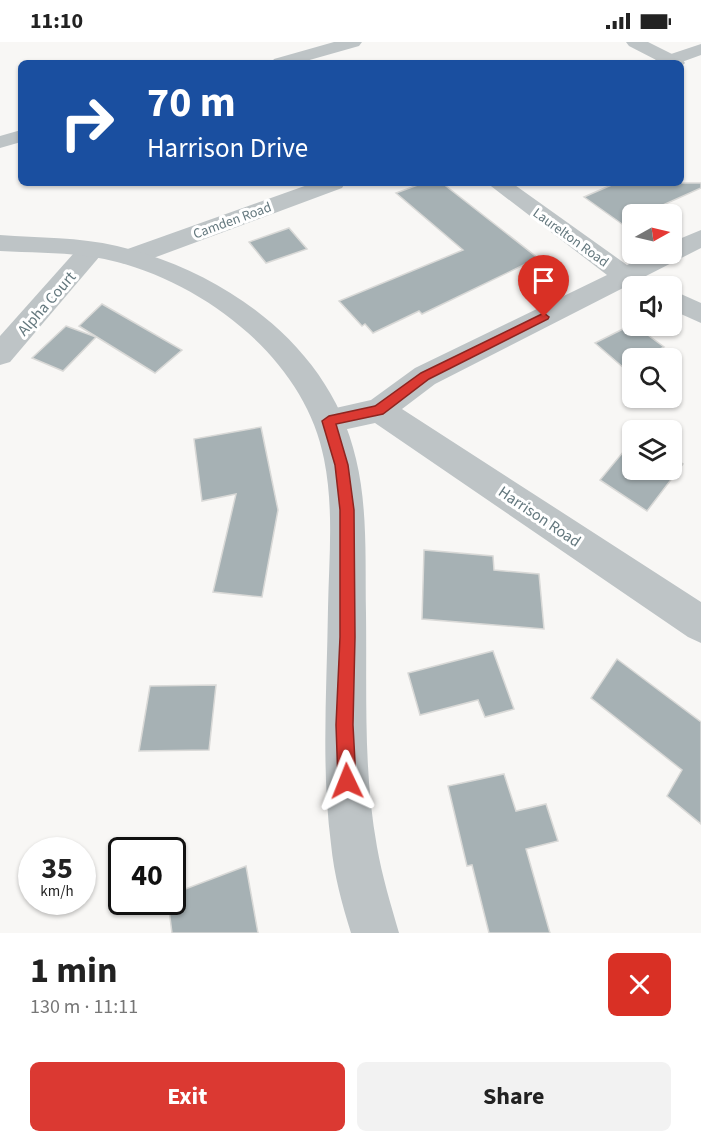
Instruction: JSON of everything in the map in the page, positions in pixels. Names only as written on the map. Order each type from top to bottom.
[{"type":"street","points":[[290,60],[353,42]]},
{"type":"street","points":[[635,42],[667,60]]},
{"type":"street","points":[[683,60],[701,48]]},
{"type":"street","points":[[317,52],[328,60]]},
{"type":"street","points":[[0,142],[18,137]]},
{"type":"street","name":"Camden Road","points":[[131,257],[326,186]]},
{"type":"street","name":"Laurelton Road","points":[[502,186],[628,276]]},
{"type":"street","points":[[682,248],[701,238]]},
{"type":"street","points":[[0,243],[92,250],[131,257],[201,288],[260,327],[293,360],[329,421],[341,465],[347,510],[348,637],[344,725],[348,800],[363,898],[375,933]]},
{"type":"street","name":"Alpha Court","points":[[0,356],[92,250]]},
{"type":"street","points":[[641,276],[657,264]]},
{"type":"street","points":[[329,421],[379,410],[425,376],[622,287]]},
{"type":"street","points":[[682,304],[701,314]]},
{"type":"street","name":"Harrison Road","points":[[379,410],[701,624]]},
{"type":"building","points":[[684,183],[701,183],[701,188],[665,204],[622,204],[622,224],[584,197],[609,186],[684,186]]},
{"type":"building","points":[[415,186],[446,186],[538,258],[422,314],[419,311],[373,333],[365,324],[362,326],[339,301],[463,250],[396,193]]},
{"type":"building","points":[[289,228],[307,249],[266,263],[249,242]]},
{"type":"building","points":[[102,304],[182,350],[155,373],[79,326]]},
{"type":"building","points":[[66,326],[96,337],[63,371],[32,358]]},
{"type":"building","points":[[622,330],[622,336],[649,336],[664,347],[622,348],[622,366],[595,343]]},
{"type":"building","points":[[261,427],[278,510],[262,597],[213,592],[236,494],[202,501],[194,439]]},
{"type":"building","points":[[622,453],[622,480],[671,480],[647,511],[600,480]]},
{"type":"building","points":[[424,550],[493,556],[494,570],[539,574],[544,629],[422,619]]},
{"type":"building","points":[[493,651],[514,709],[485,717],[478,700],[420,715],[408,673]]},
{"type":"building","points":[[617,659],[701,722],[701,824],[667,796],[682,770],[591,698]]},
{"type":"building","points":[[216,685],[209,750],[139,751],[150,686]]},
{"type":"building","points":[[504,774],[516,811],[546,804],[558,841],[526,849],[550,933],[489,933],[472,865],[467,866],[448,786]]},
{"type":"building","points":[[246,866],[258,933],[172,933],[170,915],[186,915],[186,889]]},
{"type":"route","points":[[347,781],[344,725],[348,637],[347,510],[341,465],[329,421],[379,410],[425,376],[544,317]]}]
